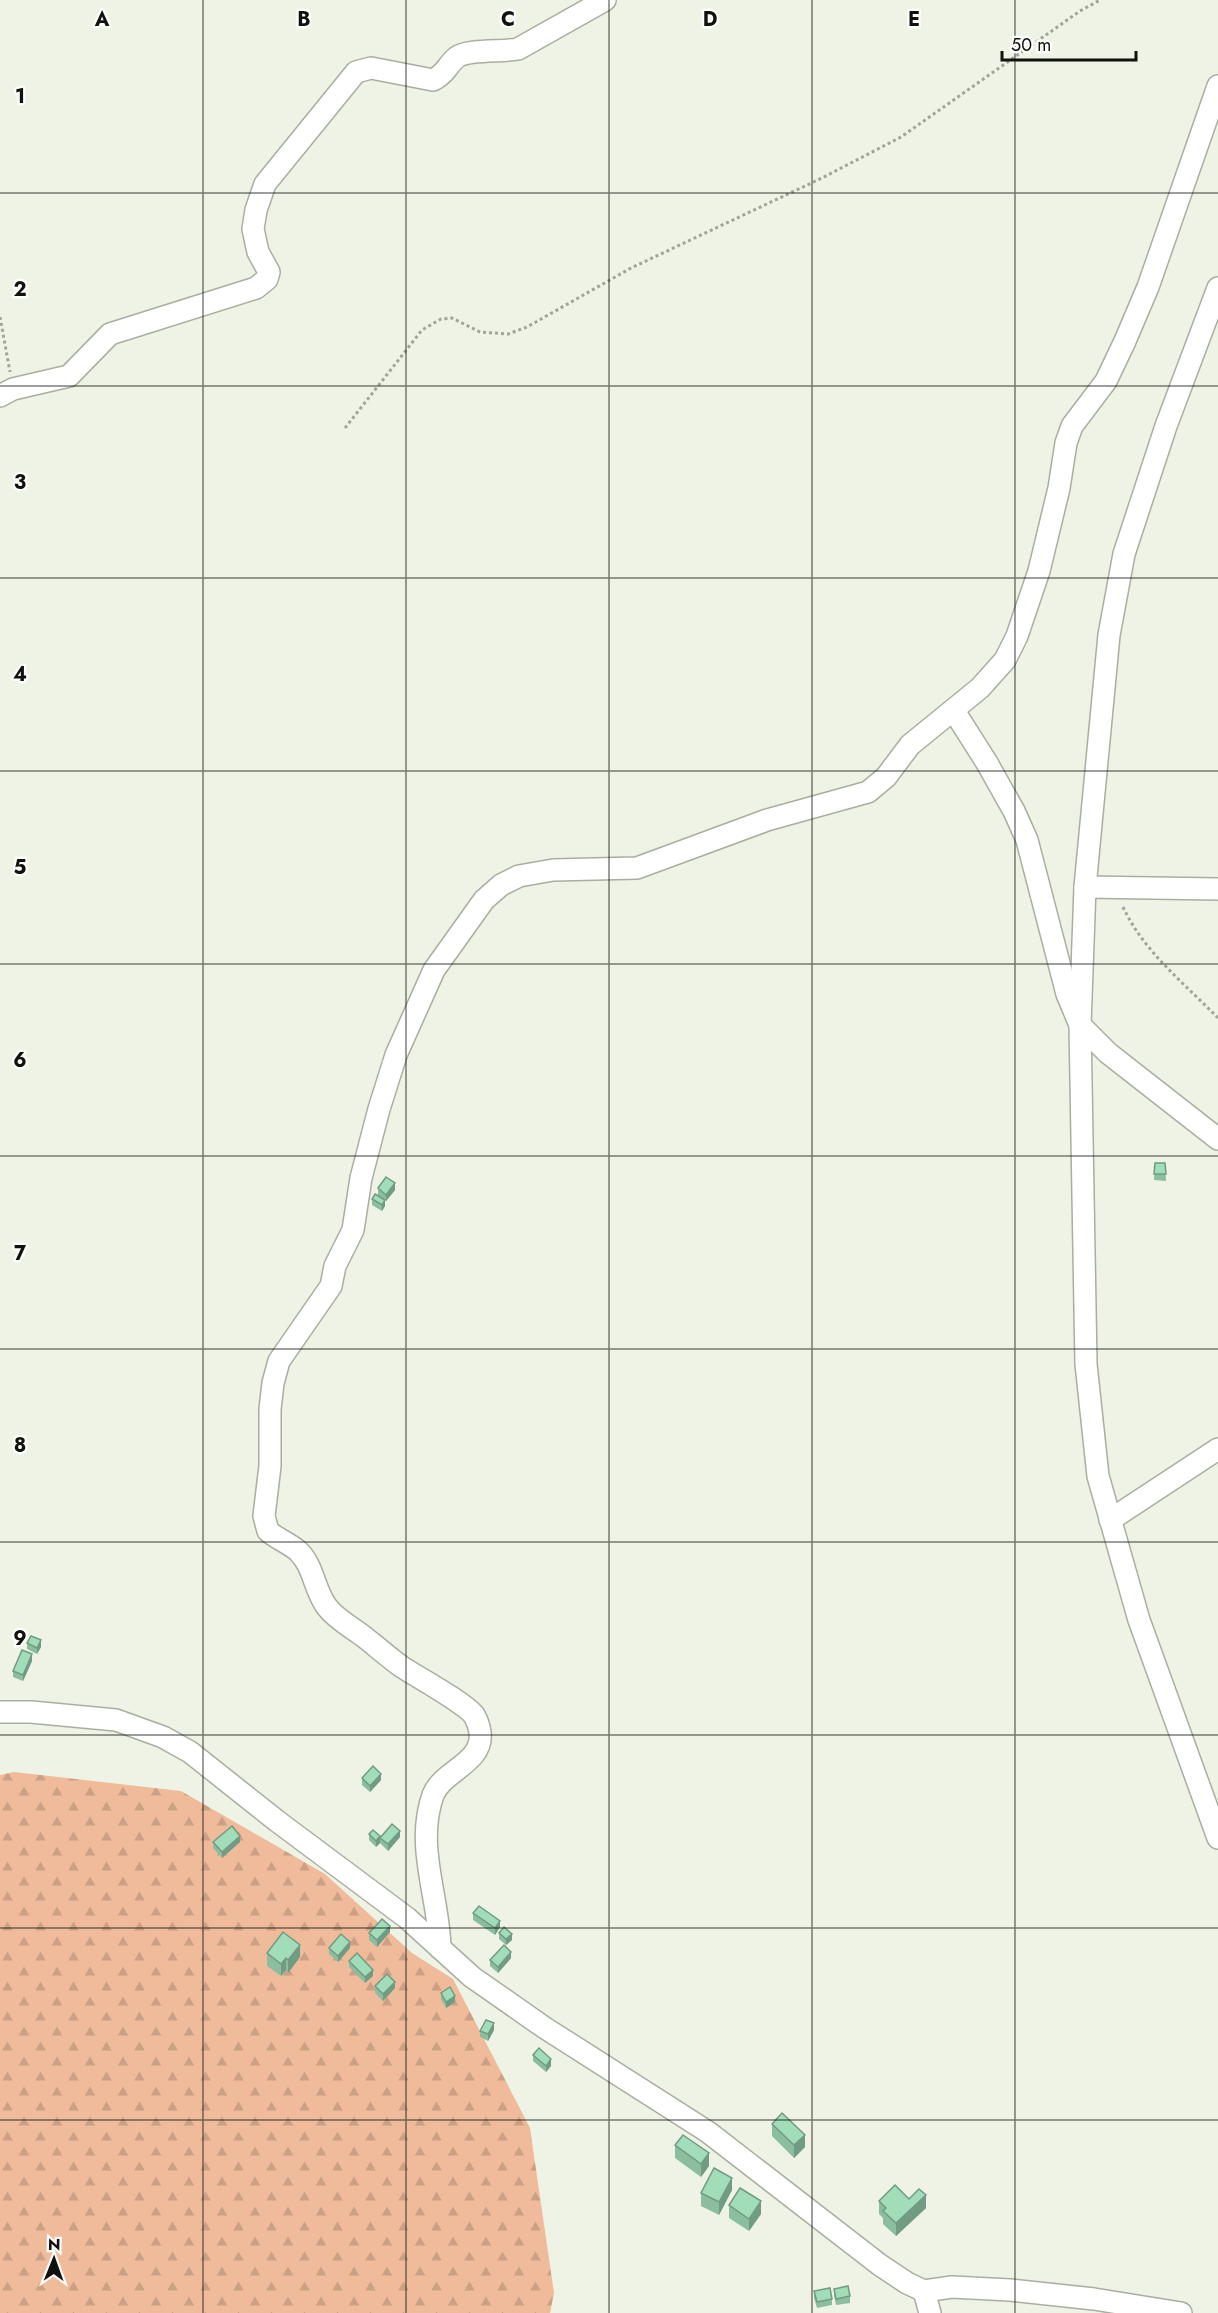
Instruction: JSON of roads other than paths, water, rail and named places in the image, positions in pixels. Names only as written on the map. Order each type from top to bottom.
[{"type":"street","points":[[6,392],[69,376],[110,334],[256,288],[267,279],[269,272],[254,241],[253,229],[256,210],[266,184],[356,72],[372,68],[433,80],[442,76],[457,57],[476,51],[502,52],[518,49],[605,0]]},
{"type":"street","points":[[440,1948],[438,1912],[427,1859],[427,1816],[434,1792],[476,1752],[480,1742],[480,1733],[476,1718],[465,1708],[399,1665],[336,1616],[326,1606],[303,1556],[268,1531],[264,1516],[270,1466],[270,1409],[273,1383],[279,1361],[331,1286],[335,1266],[353,1230],[361,1178],[396,1055],[434,970],[484,900],[501,885],[519,876],[553,870],[637,868],[767,820],[868,792],[886,777],[910,745],[980,688],[1005,660],[1017,636],[1039,571],[1072,426],[1106,381],[1125,341],[1152,276],[1218,86]]},
{"type":"street","points":[[1218,288],[1166,426],[1124,554],[1109,635],[1085,887],[1080,1025],[1086,1364],[1098,1476],[1139,1620],[1218,1838]]},
{"type":"street","points":[[954,711],[987,763],[1014,811],[1027,840],[1067,994],[1080,1025],[1108,1053],[1218,1138]]},
{"type":"street","points":[[1085,887],[1218,890]]},
{"type":"street","points":[[1110,1520],[1218,1449]]},
{"type":"street","points":[[0,1712],[31,1712],[116,1720],[163,1737],[190,1752],[277,1821],[384,1900],[472,1977],[708,2132],[880,2265],[907,2283],[924,2290],[951,2287],[1010,2290],[1094,2299],[1181,2313]]},
{"type":"street","points":[[924,2290],[930,2313]]}]
